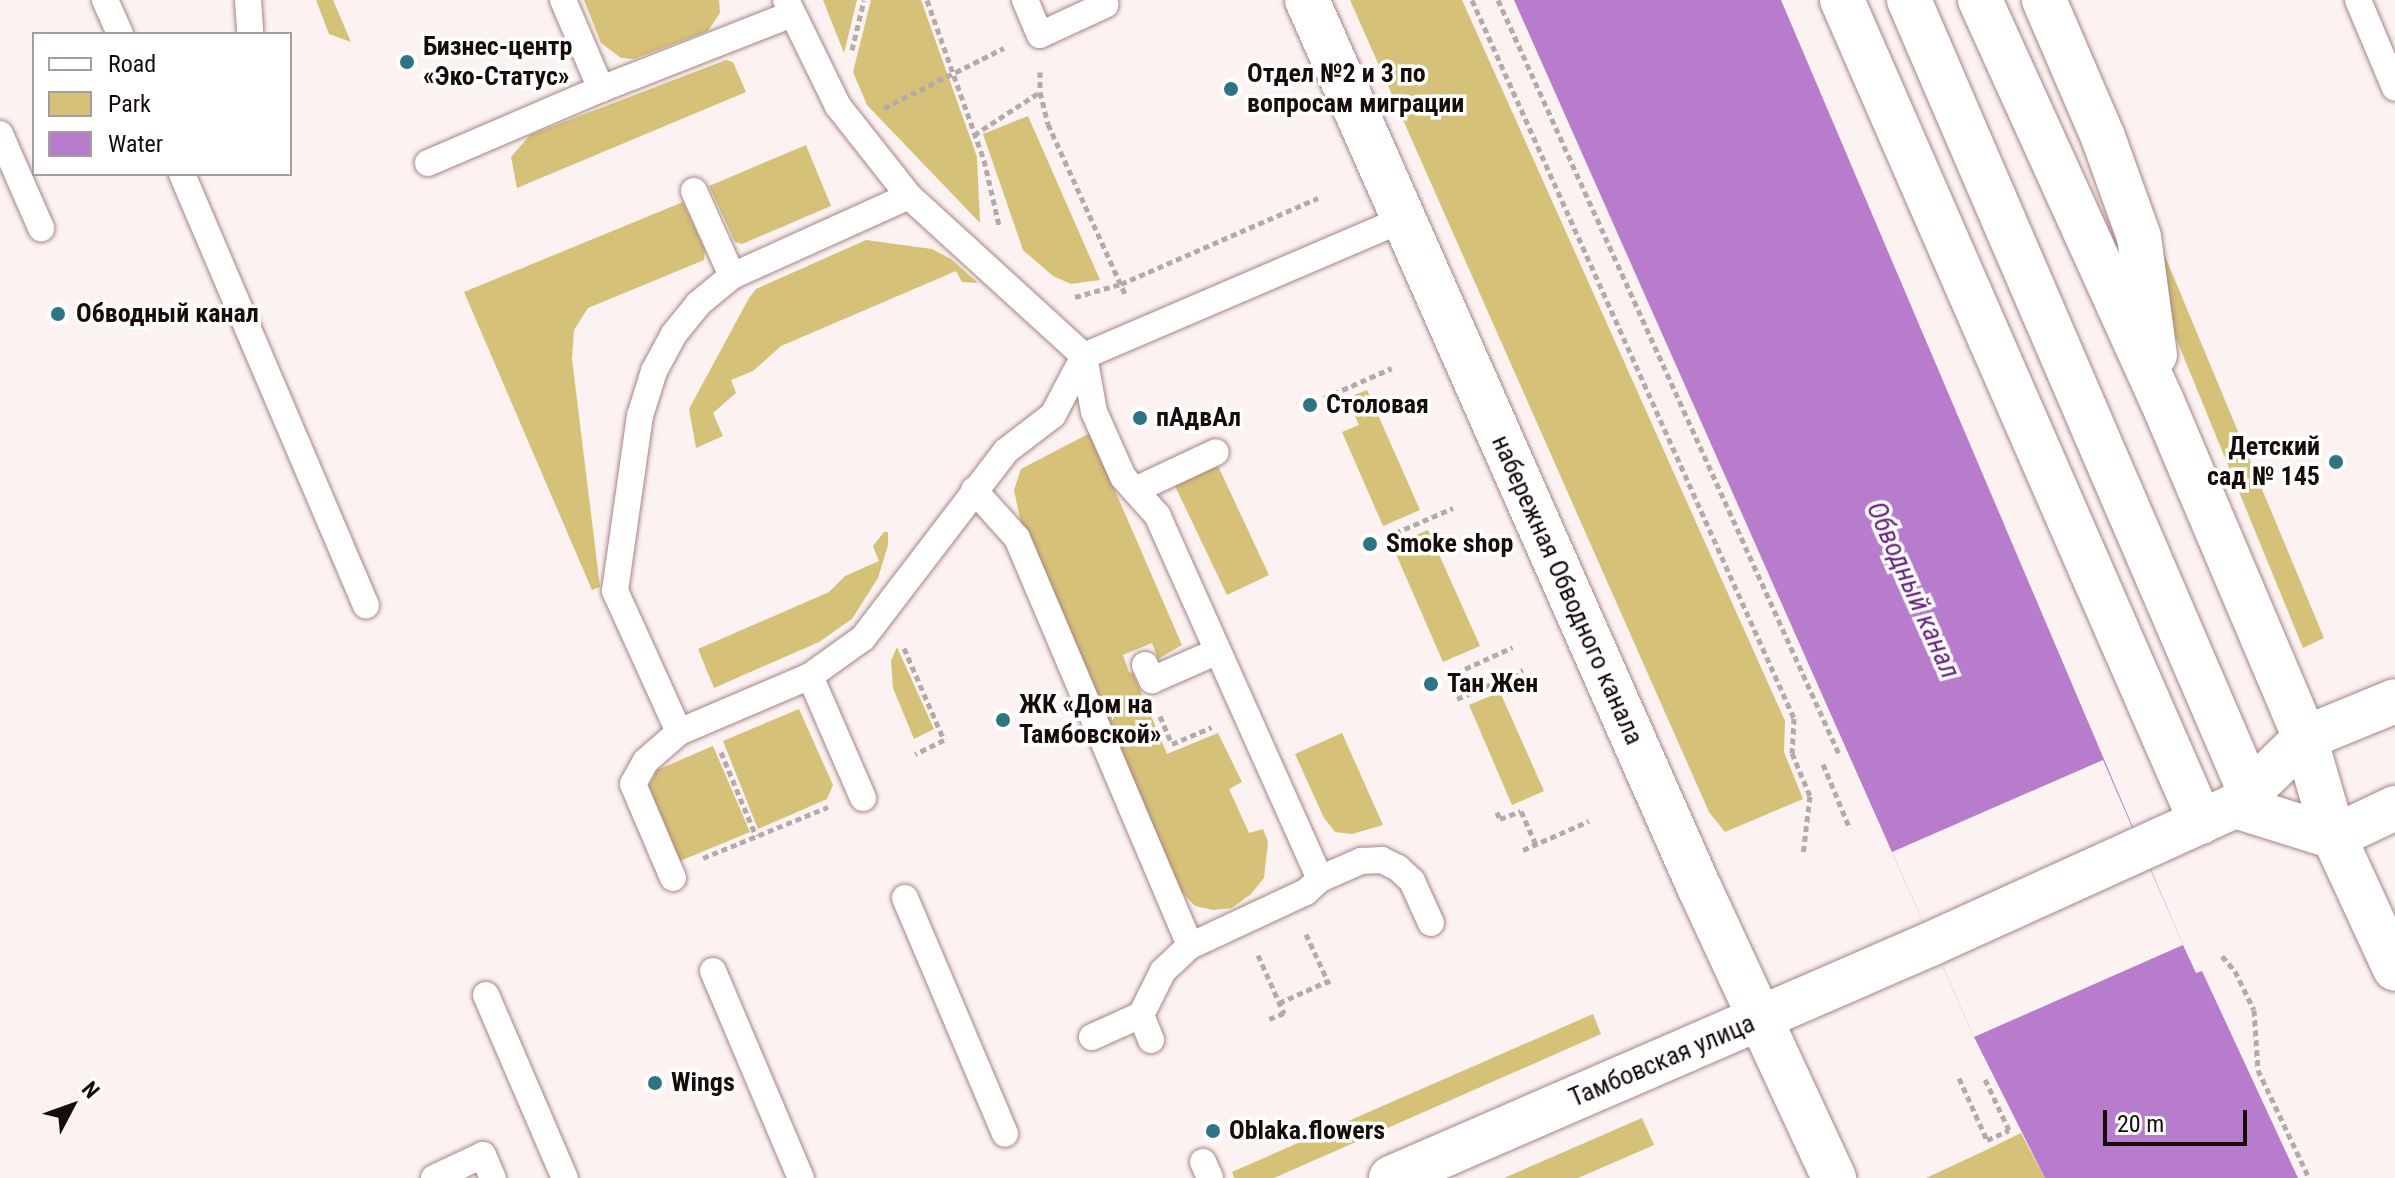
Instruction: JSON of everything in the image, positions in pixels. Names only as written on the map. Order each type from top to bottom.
[{"type":"main road","name":"набережная Обводного канала","points":[[1307,0],[1759,1020],[1834,1178]]},
{"type":"main road","points":[[1842,0],[2229,807],[2334,837],[2395,808]]},
{"type":"main road","points":[[1909,0],[2229,807]]},
{"type":"main road","points":[[1980,0],[2162,401],[2305,738],[2334,837],[2395,969]]},
{"type":"main road","points":[[2044,0],[2103,137],[2139,237],[2162,401]]},
{"type":"main road","points":[[2229,807],[2305,738],[2395,701]]},
{"type":"main road","name":"Тамбовская улица","points":[[1415,1173],[1933,943],[2229,807]]},
{"type":"lane","points":[[105,0],[119,32]]},
{"type":"lane","points":[[248,0],[250,31]]},
{"type":"lane","points":[[563,0],[601,89]]},
{"type":"lane","points":[[1025,0],[1040,35],[1105,5]]},
{"type":"lane","points":[[2358,0],[2395,88]]},
{"type":"lane","points":[[428,163],[789,7],[815,64],[851,124],[909,196],[1084,356],[1094,412],[1123,477],[1158,516],[1320,879]]},
{"type":"lane","points":[[0,134],[41,228]]},
{"type":"lane","points":[[183,176],[366,605]]},
{"type":"lane","points":[[694,191],[732,276]]},
{"type":"lane","points":[[679,732],[615,591],[640,416],[654,371],[698,304],[732,276],[909,196]]},
{"type":"lane","points":[[672,875],[633,784],[646,761],[679,732],[810,676],[863,638],[1006,451],[1053,415],[1084,356],[1404,219]]},
{"type":"lane","points":[[1135,490],[1216,452]]},
{"type":"lane","points":[[974,490],[1017,538],[1141,852],[1190,946]]},
{"type":"lane","points":[[1148,673],[1218,651]]},
{"type":"lane","points":[[810,676],[863,798]]},
{"type":"lane","points":[[1092,1037],[1141,1015],[1163,971],[1190,946],[1291,899],[1320,879],[1361,861],[1382,860],[1412,881],[1431,923]]},
{"type":"lane","points":[[905,898],[1005,1134]]},
{"type":"lane","points":[[713,971],[801,1178]]},
{"type":"lane","points":[[486,995],[565,1178]]},
{"type":"lane","points":[[1141,1015],[1151,1040]]},
{"type":"lane","points":[[434,1178],[483,1155],[493,1178]]},
{"type":"path","points":[[927,0],[974,135],[1002,238],[981,262]]},
{"type":"path","points":[[1472,0],[1794,718],[1792,753],[1810,796],[1803,855]]},
{"type":"path","points":[[1498,0],[1840,756]]},
{"type":"path","points":[[1040,35],[1040,92],[1048,124],[1142,331]]},
{"type":"path","points":[[851,124],[1013,43]]},
{"type":"path","points":[[974,135],[1040,92]]},
{"type":"path","points":[[1068,297],[1084,297],[1121,284],[1318,198]]},
{"type":"path","points":[[1324,398],[1392,368]]},
{"type":"path","points":[[1386,537],[1453,508]]},
{"type":"path","points":[[903,646],[944,740],[915,754]]},
{"type":"path","points":[[1447,677],[1513,647]]},
{"type":"path","points":[[1457,699],[1523,670]]},
{"type":"path","points":[[1148,673],[1153,697],[1172,744],[1245,713]]},
{"type":"path","points":[[708,721],[756,836]]},
{"type":"path","points":[[1823,764],[1850,829]]},
{"type":"path","points":[[672,875],[756,836],[829,807]]},
{"type":"path","points":[[1497,812],[1500,819],[1521,811],[1536,844]]},
{"type":"path","points":[[1523,850],[1589,821]]},
{"type":"path","points":[[1279,1003],[1328,982],[1291,899]]},
{"type":"path","points":[[1243,921],[1284,1013],[1269,1019]]},
{"type":"path","points":[[2222,956],[2235,971],[2254,1010],[2258,1070],[2309,1178]]},
{"type":"path","points":[[1959,1078],[1987,1140],[2009,1130],[1984,1077]]},
{"type":"green space","points":[[316,0],[333,0],[351,42],[329,34]]},
{"type":"green space","points":[[584,0],[719,0],[720,13],[708,31],[634,59],[621,58],[601,43]]},
{"type":"green space","points":[[823,0],[857,0],[844,53]]},
{"type":"green space","points":[[871,0],[921,0],[977,157],[980,223],[867,105],[853,72]]},
{"type":"green space","points":[[1350,0],[1462,0],[1785,721],[1784,752],[1803,799],[1725,832],[1709,812]]},
{"type":"green space","points":[[726,60],[733,62],[746,92],[517,188],[511,157],[530,135]]},
{"type":"green space","points":[[1028,116],[1100,280],[1071,284],[1053,276],[1023,250],[983,134]]},
{"type":"green space","points":[[806,145],[831,206],[742,244],[735,242],[709,186]]},
{"type":"green space","points":[[683,202],[705,250],[704,260],[588,308],[574,330],[572,359],[600,587],[592,590],[464,292]]},
{"type":"green space","points":[[2152,225],[2324,638],[2303,648],[2164,309]]},
{"type":"green space","points":[[866,240],[932,249],[951,259],[978,283],[962,282],[956,271],[781,346],[753,371],[731,380],[736,393],[713,413],[723,436],[696,448],[689,409],[756,289]]},
{"type":"green space","points":[[1367,390],[1420,510],[1383,526],[1342,432],[1359,425],[1347,398]]},
{"type":"green space","points":[[1090,433],[1182,645],[1158,659],[1152,643],[1123,655],[1129,672],[1133,673],[1167,754],[1218,733],[1242,782],[1229,789],[1249,833],[1263,829],[1268,842],[1264,878],[1251,894],[1232,908],[1213,910],[1195,906],[1178,888],[1020,519],[1014,490],[1021,469]]},
{"type":"green space","points":[[1218,466],[1269,575],[1227,595],[1175,486]]},
{"type":"green space","points":[[1428,530],[1480,646],[1443,662],[1392,545]]},
{"type":"green space","points":[[884,532],[888,532],[888,545],[878,578],[852,619],[819,642],[714,688],[698,649],[829,592],[845,576],[879,561],[873,546]]},
{"type":"green space","points":[[897,647],[934,729],[914,739],[893,688],[891,661]]},
{"type":"green space","points":[[1500,692],[1544,791],[1512,805],[1469,705]]},
{"type":"green space","points":[[799,709],[833,785],[827,799],[758,829],[723,741]]},
{"type":"green space","points":[[1342,733],[1383,825],[1352,834],[1335,832],[1324,818],[1295,754]]},
{"type":"green space","points":[[713,746],[750,832],[680,861],[649,786],[657,770]]},
{"type":"green space","points":[[1593,1014],[1601,1034],[1274,1178],[1234,1178],[1232,1172]]},
{"type":"green space","points":[[1642,1118],[1654,1145],[1578,1178],[1504,1178]]},
{"type":"green space","points":[[2021,1133],[2045,1178],[1926,1178],[1982,1152]]},
{"type":"water","name":"Обводный канал","points":[[1514,0],[1781,0],[2183,945],[2196,973],[2202,971],[2298,1178],[2045,1178],[1974,1037]]},
{"type":"pier","points":[[2103,760],[2183,945],[1974,1037],[1892,852]]},
{"type":"place","name":"Бизнес-центр «Эко-Статус»","points":[[407,62]]},
{"type":"place","name":"Отдел №2 и 3 по вопросам миграции","points":[[1231,89]]},
{"type":"place","name":"Обводный канал","points":[[58,314]]},
{"type":"place","name":"Столовая","points":[[1310,405]]},
{"type":"place","name":"пАдвАл","points":[[1140,418]]},
{"type":"place","name":"Детский сад № 145","points":[[2336,462]]},
{"type":"place","name":"Smoke shop","points":[[1370,544]]},
{"type":"place","name":"Тан Жен","points":[[1431,684]]},
{"type":"place","name":"ЖК «Дом на Тамбовской»","points":[[1003,720]]},
{"type":"place","name":"Wings","points":[[655,1083]]},
{"type":"place","name":"Oblaka.flowers","points":[[1213,1131]]}]
